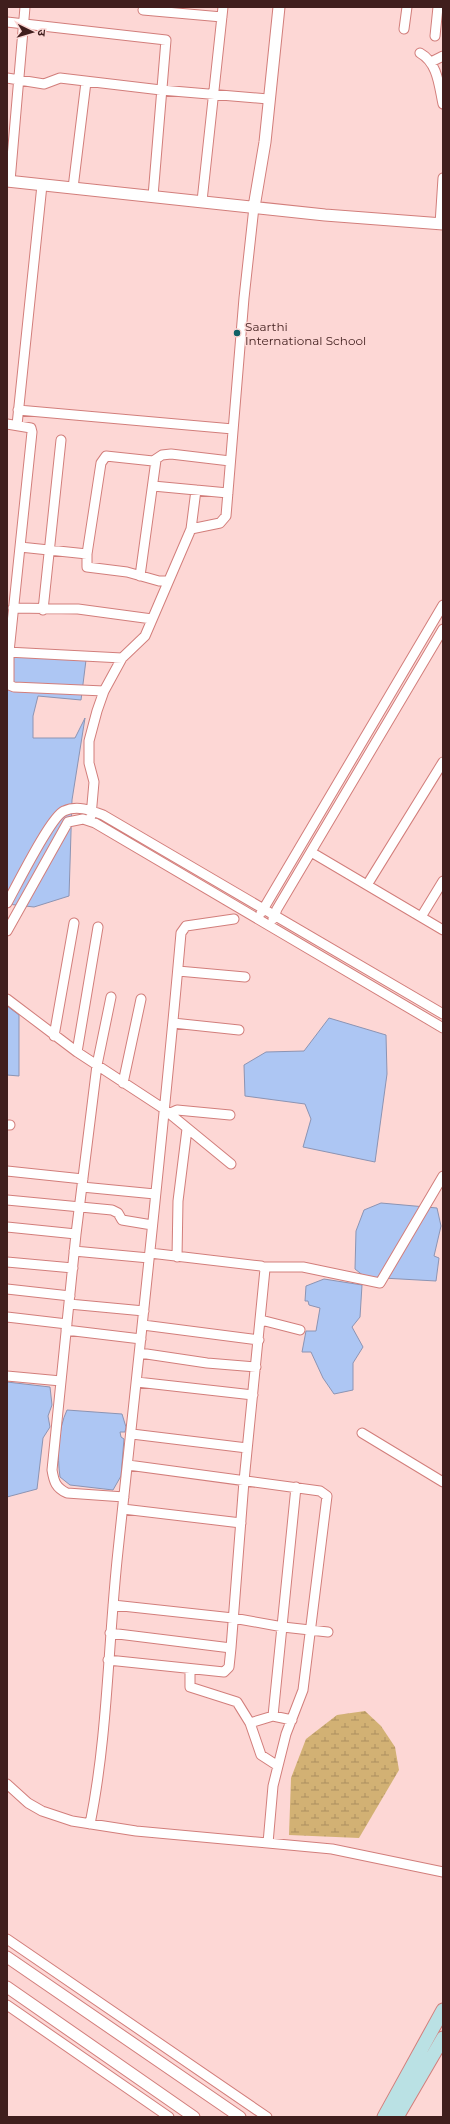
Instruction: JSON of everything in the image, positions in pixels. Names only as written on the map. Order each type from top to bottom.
[{"type":"main road","points":[[384,2117],[443,2010]]},
{"type":"main road","points":[[398,2117],[443,2038]]},
{"type":"street","points":[[25,7],[9,181],[202,201],[325,216],[442,224],[443,178]]},
{"type":"street","points":[[202,201],[223,7]]},
{"type":"street","points":[[191,529],[220,523],[226,516],[254,207],[265,142],[268,99],[279,7]]},
{"type":"street","points":[[404,29],[407,7]]},
{"type":"street","points":[[435,36],[438,7]]},
{"type":"street","points":[[142,10],[222,18]]},
{"type":"street","points":[[7,22],[166,40],[153,196]]},
{"type":"street","points":[[420,53],[431,62],[440,76],[443,104]]},
{"type":"street","points":[[431,62],[443,56]]},
{"type":"street","points":[[7,78],[44,84],[56,78],[161,90],[268,99]]},
{"type":"street","points":[[73,188],[86,82]]},
{"type":"street","points":[[17,425],[42,184]]},
{"type":"street","points":[[18,410],[233,429]]},
{"type":"street","points":[[7,424],[28,427],[31,428],[32,432],[8,652],[9,685],[104,691]]},
{"type":"street","points":[[44,610],[61,440]]},
{"type":"street","points":[[168,581],[159,581],[128,572],[87,567],[87,554],[102,458],[109,456],[156,460],[162,455],[171,454],[230,461]]},
{"type":"street","points":[[140,576],[154,486],[156,460]]},
{"type":"street","points":[[154,486],[228,493]]},
{"type":"street","points":[[90,821],[94,782],[89,763],[89,741],[97,711],[104,691],[122,658],[145,636],[191,529],[196,490]]},
{"type":"street","points":[[20,547],[87,554]]},
{"type":"street","points":[[258,919],[443,605]]},
{"type":"street","points":[[13,608],[44,610],[78,609],[152,619]]},
{"type":"street","points":[[270,926],[311,852],[443,629]]},
{"type":"street","points":[[8,652],[122,658]]},
{"type":"street","points":[[367,885],[443,762]]},
{"type":"street","points":[[7,903],[51,824],[62,812],[78,808],[92,811],[103,815],[443,1014]]},
{"type":"street","points":[[7,930],[68,822],[83,820],[90,821],[443,1028]]},
{"type":"street","points":[[311,852],[443,930]]},
{"type":"street","points":[[421,917],[443,881]]},
{"type":"street","points":[[90,1824],[97,1783],[110,1633],[132,1434],[155,1194],[166,1111],[173,1023],[183,929],[186,926],[234,919]]},
{"type":"street","points":[[54,1036],[74,922]]},
{"type":"street","points":[[77,1052],[98,927]]},
{"type":"street","points":[[178,971],[245,978]]},
{"type":"street","points":[[111,997],[97,1065],[82,1183],[52,1454],[52,1470],[54,1484],[60,1490],[67,1493],[124,1497]]},
{"type":"street","points":[[7,999],[54,1036],[166,1111],[230,1164]]},
{"type":"street","points":[[123,1082],[141,999]]},
{"type":"street","points":[[173,1023],[239,1030]]},
{"type":"street","points":[[166,1111],[177,1110],[230,1115]]},
{"type":"street","points":[[177,1257],[178,1201],[187,1129]]},
{"type":"street","points":[[7,1171],[155,1194]]},
{"type":"street","points":[[74,1251],[177,1257],[264,1267],[303,1267],[380,1283],[443,1176]]},
{"type":"street","points":[[7,1200],[112,1210],[118,1213],[122,1220],[152,1225]]},
{"type":"street","points":[[7,1227],[76,1234]]},
{"type":"street","points":[[7,1262],[73,1268]]},
{"type":"street","points":[[108,1660],[224,1672],[229,1667],[247,1448],[266,1273],[264,1267]]},
{"type":"street","points":[[7,1289],[144,1311]]},
{"type":"street","points":[[7,1317],[141,1339]]},
{"type":"street","points":[[261,1320],[300,1330]]},
{"type":"street","points":[[143,1325],[259,1340]]},
{"type":"street","points":[[140,1352],[207,1363],[256,1367]]},
{"type":"street","points":[[7,1376],[61,1381]]},
{"type":"street","points":[[137,1382],[253,1395]]},
{"type":"street","points":[[362,1433],[443,1482]]},
{"type":"street","points":[[132,1434],[247,1448]]},
{"type":"street","points":[[128,1465],[322,1491],[327,1496],[312,1630],[303,1690],[286,1734],[273,1786],[268,1842]]},
{"type":"street","points":[[273,1716],[296,1487]]},
{"type":"street","points":[[123,1509],[241,1523]]},
{"type":"street","points":[[113,1605],[233,1618],[283,1627],[328,1632]]},
{"type":"street","points":[[110,1633],[231,1648]]},
{"type":"street","points":[[190,1669],[190,1687],[237,1702],[250,1723],[261,1755],[278,1766]]},
{"type":"street","points":[[250,1723],[273,1716],[292,1720]]},
{"type":"street","points":[[7,1784],[28,1803],[42,1811],[90,1824],[353,1852],[443,1872]]},
{"type":"street","points":[[7,1939],[267,2117]]},
{"type":"street","points":[[7,1956],[240,2117]]},
{"type":"street","points":[[7,1987],[194,2117]]},
{"type":"street","points":[[7,2005],[169,2117]]},
{"type":"green space","points":[[365,1711],[381,1726],[395,1747],[399,1770],[359,1838],[289,1835],[291,1778],[306,1739],[337,1715]]},
{"type":"water","points":[[7,655],[86,660],[81,700],[38,696],[33,716],[33,738],[75,738],[85,718],[72,800],[69,896],[34,907],[7,904]]},
{"type":"water","points":[[7,1006],[19,1015],[19,1076],[7,1075]]},
{"type":"water","points":[[329,1018],[386,1035],[387,1074],[375,1162],[303,1147],[311,1119],[305,1104],[245,1096],[244,1065],[266,1052],[304,1051]]},
{"type":"water","points":[[381,1203],[437,1208],[441,1226],[434,1256],[439,1258],[436,1281],[365,1277],[355,1269],[356,1231],[364,1210]]},
{"type":"water","points":[[324,1279],[362,1285],[360,1317],[352,1327],[363,1347],[353,1363],[353,1390],[334,1394],[323,1378],[311,1352],[302,1352],[306,1331],[316,1331],[320,1308],[309,1305],[308,1301],[305,1301],[306,1286]]},
{"type":"water","points":[[7,1382],[50,1387],[52,1405],[48,1416],[50,1427],[43,1438],[37,1489],[7,1497]]},
{"type":"water","points":[[67,1410],[122,1414],[126,1427],[125,1432],[120,1432],[121,1437],[124,1439],[121,1476],[113,1490],[70,1485],[60,1477],[59,1443],[64,1417]]},
{"type":"place","name":"Saarthi International School","points":[[237,333]]}]
